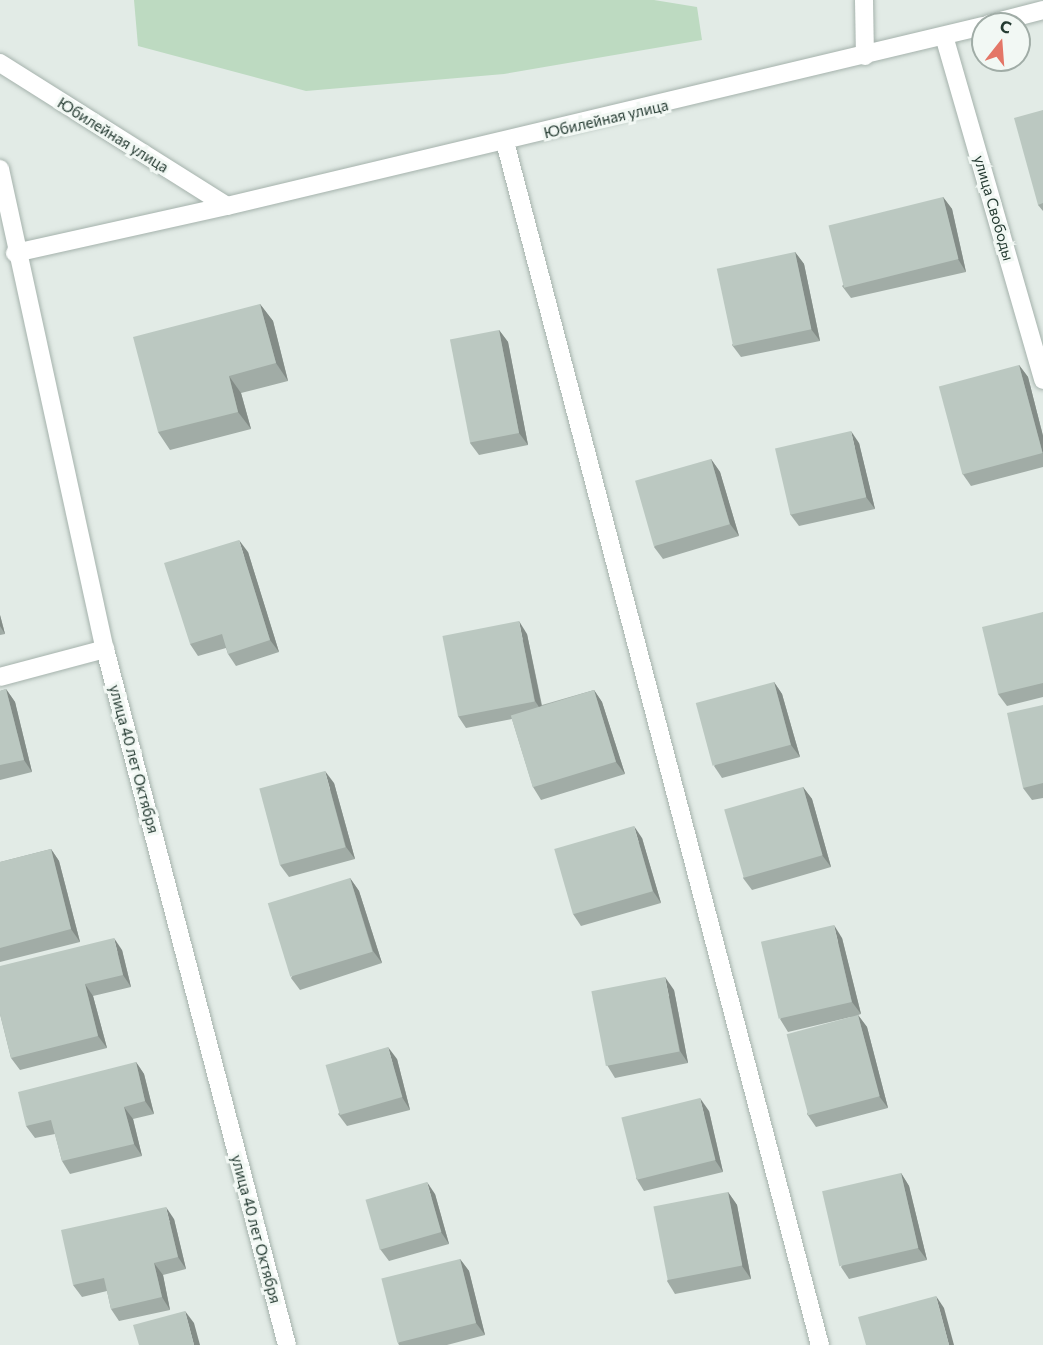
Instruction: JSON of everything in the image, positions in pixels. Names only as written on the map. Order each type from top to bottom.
[{"type":"street","points":[[864,0],[865,56]]},
{"type":"street","name":"Юбилейная улица","points":[[15,254],[505,142],[971,29]]},
{"type":"street","name":"улица Свободы","points":[[944,36],[1043,380]]},
{"type":"street","name":"Юбилейная улица","points":[[0,63],[227,206]]},
{"type":"street","points":[[505,142],[820,1345]]},
{"type":"street","name":"улица 40 лет Октября","points":[[0,169],[15,254],[105,649],[286,1345]]},
{"type":"street","points":[[0,677],[105,649]]},
{"type":"green space","points":[[134,0],[654,0],[697,7],[702,40],[504,74],[306,91],[138,46]]},
{"type":"building","points":[[1043,110],[1043,203],[1038,205],[1014,118]]},
{"type":"building","points":[[943,197],[958,259],[844,288],[829,226]]},
{"type":"building","points":[[795,252],[811,329],[733,346],[717,269]]},
{"type":"building","points":[[260,304],[276,363],[229,376],[238,412],[158,432],[133,337]]},
{"type":"building","points":[[499,330],[519,433],[470,443],[450,340]]},
{"type":"building","points":[[1019,365],[1043,453],[962,474],[939,386]]},
{"type":"building","points":[[851,431],[866,497],[790,515],[775,449]]},
{"type":"building","points":[[711,459],[730,524],[654,546],[635,481]]},
{"type":"building","points":[[239,540],[270,640],[228,654],[222,634],[190,644],[164,563]]},
{"type":"building","points":[[1043,612],[1043,683],[998,694],[982,627]]},
{"type":"building","points":[[519,621],[535,701],[458,716],[442,636]]},
{"type":"building","points":[[774,682],[791,745],[713,766],[696,703]]},
{"type":"building","points":[[6,689],[24,760],[0,765],[0,691]]},
{"type":"building","points":[[594,690],[616,762],[533,787],[511,715]]},
{"type":"building","points":[[1043,705],[1043,783],[1023,788],[1007,713]]},
{"type":"building","points":[[325,771],[345,847],[280,865],[259,789]]},
{"type":"building","points":[[803,787],[823,855],[744,878],[724,810]]},
{"type":"building","points":[[634,826],[653,891],[573,914],[554,849]]},
{"type":"building","points":[[51,849],[71,929],[0,948],[0,862]]},
{"type":"building","points":[[350,878],[373,952],[290,977],[268,903]]},
{"type":"building","points":[[834,925],[852,1002],[779,1019],[761,942]]},
{"type":"building","points":[[114,938],[123,975],[85,984],[98,1036],[11,1058],[0,1014],[0,966]]},
{"type":"building","points":[[665,977],[680,1052],[606,1066],[591,991]]},
{"type":"building","points":[[858,1015],[880,1096],[808,1115],[787,1034]]},
{"type":"building","points":[[388,1047],[402,1097],[340,1115],[326,1065]]},
{"type":"building","points":[[136,1062],[145,1101],[124,1107],[134,1144],[62,1161],[51,1120],[26,1126],[18,1092]]},
{"type":"building","points":[[700,1098],[715,1160],[637,1180],[621,1118]]},
{"type":"building","points":[[901,1173],[918,1248],[839,1266],[822,1191]]},
{"type":"building","points":[[427,1182],[441,1232],[380,1250],[365,1200]]},
{"type":"building","points":[[728,1192],[742,1266],[668,1280],[653,1207]]},
{"type":"building","points":[[166,1207],[178,1257],[154,1263],[162,1297],[111,1309],[104,1278],[73,1285],[61,1230]]},
{"type":"building","points":[[460,1259],[476,1323],[397,1343],[381,1279]]},
{"type":"building","points":[[936,1296],[949,1345],[866,1345],[858,1317]]},
{"type":"building","points":[[185,1311],[194,1345],[139,1345],[133,1325]]}]
